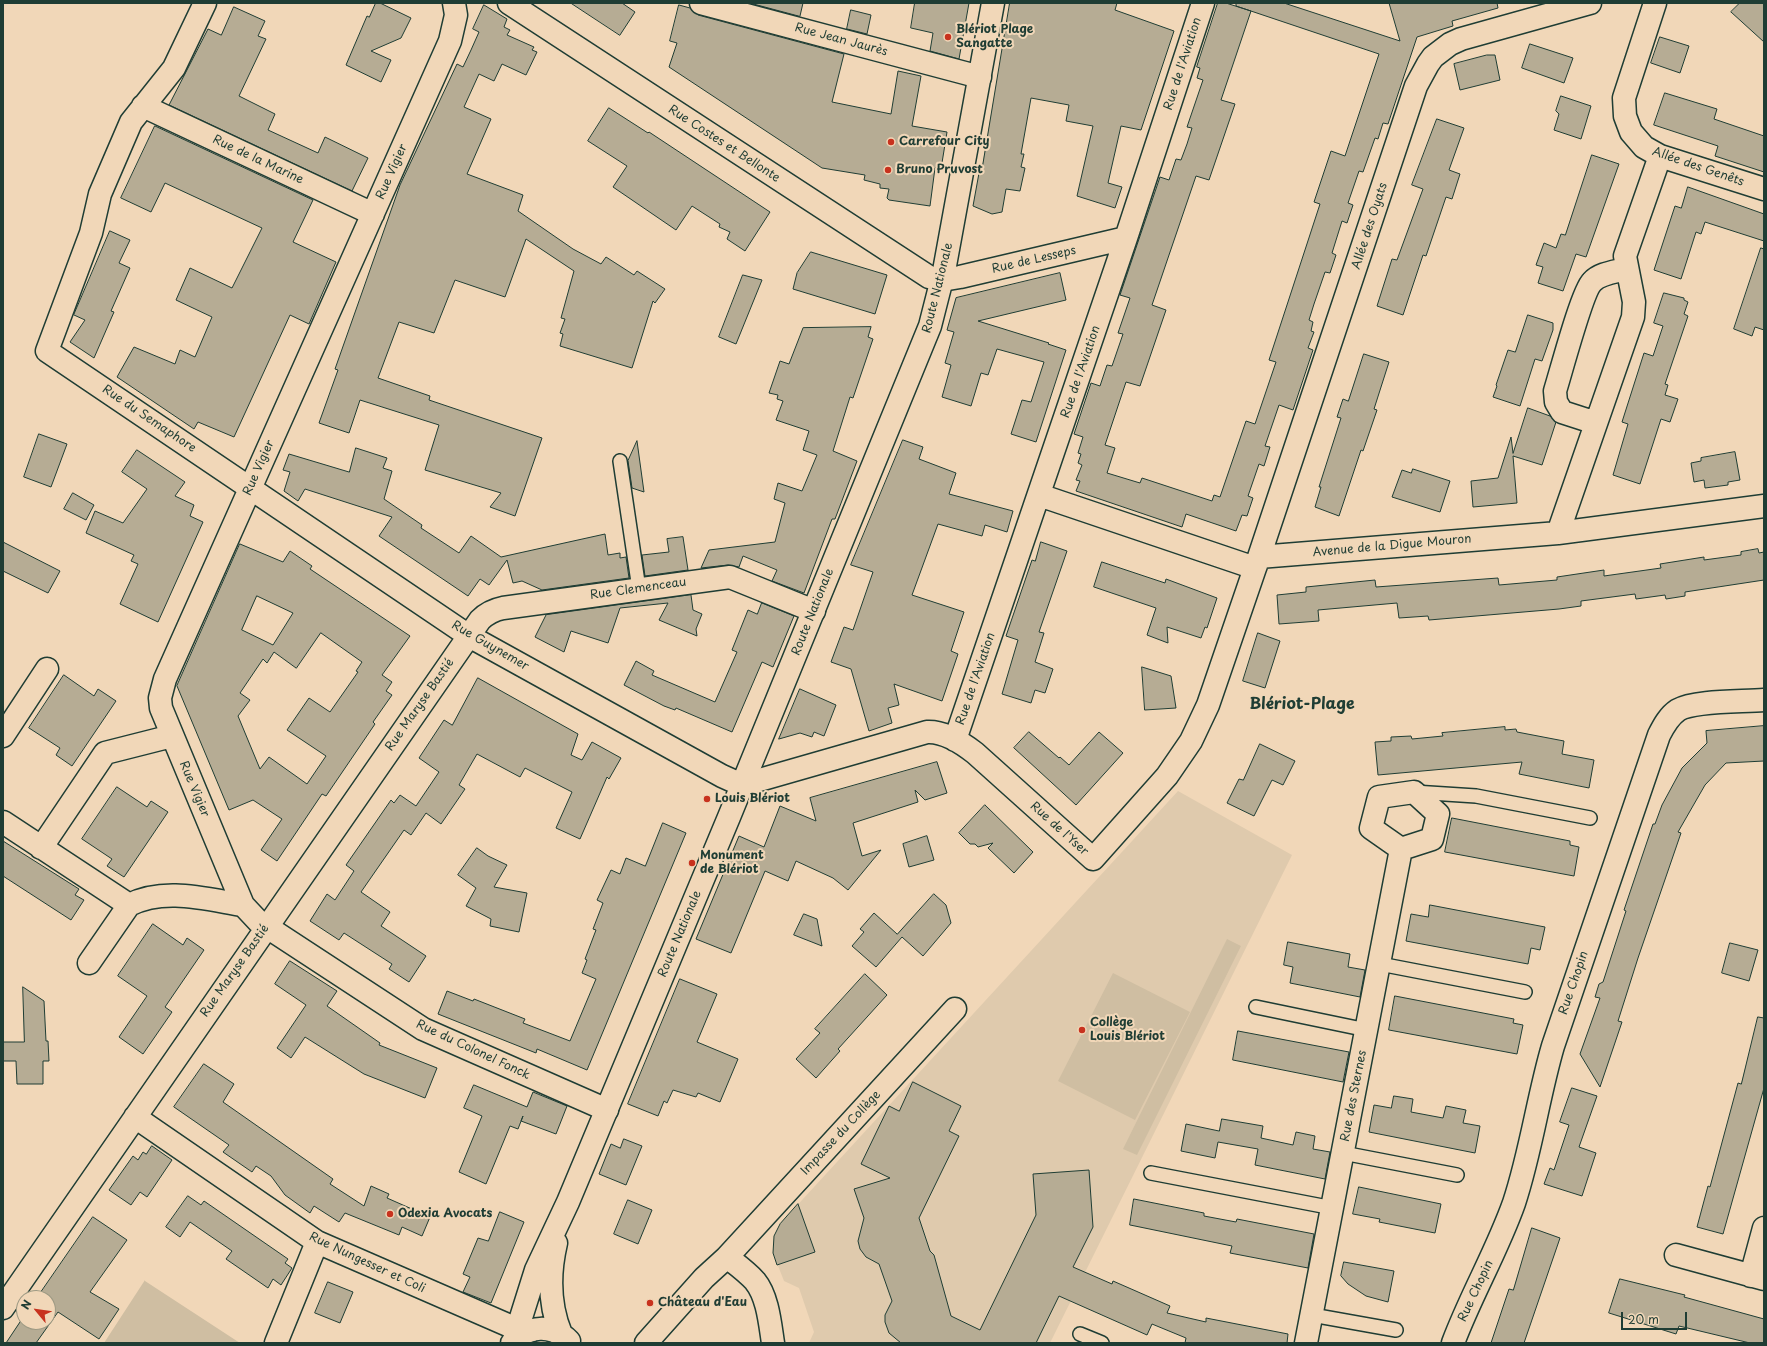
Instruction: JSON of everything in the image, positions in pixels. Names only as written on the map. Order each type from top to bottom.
[{"type":"street","points":[[143,106],[161,87],[174,68],[205,3]]},
{"type":"street","name":"Rue Vigier","points":[[266,927],[248,912],[243,905],[161,708],[162,689],[250,487],[450,41],[456,14],[454,3]]},
{"type":"street","name":"Rue Costes et Bellonte","points":[[509,3],[921,273],[942,280]]},
{"type":"street","name":"Rue Jean Jaurès","points":[[701,3],[980,77]]},
{"type":"street","name":"Route Nationale","points":[[519,1336],[536,1270],[568,1202],[742,786],[924,342],[935,309],[942,280],[993,3]]},
{"type":"street","name":"Rue de l'Aviation","points":[[955,740],[1126,238],[1202,3]]},
{"type":"street","name":"Allée des Oyats","points":[[1257,562],[1422,74],[1434,57],[1450,44],[1461,39],[1590,3]]},
{"type":"street","name":"Allée des Genêts","points":[[1655,3],[1624,98],[1623,107],[1627,124],[1637,141],[1660,156],[1764,189]]},
{"type":"street","name":"Rue de la Marine","points":[[143,106],[373,214]]},
{"type":"street","name":"Rue du Semaphore","points":[[143,106],[131,122],[100,194],[91,233],[47,351],[250,487]]},
{"type":"street","points":[[1558,533],[1634,309],[1625,256],[1660,156]]},
{"type":"street","name":"Rue de Lesseps","points":[[942,280],[1126,238]]},
{"type":"street","points":[[1596,423],[1562,412],[1556,402],[1555,391],[1590,283],[1597,277],[1626,269]]},
{"type":"street","name":"Rue Guynemer","points":[[250,487],[469,636],[742,786]]},
{"type":"street","name":"Avenue de la Digue Mouron","points":[[1039,495],[1257,562],[1558,533],[1764,506]]},
{"type":"street","name":"Rue de l'Yser","points":[[742,786],[926,732],[940,733],[955,740],[974,753],[1093,859],[1167,776],[1191,741],[1208,705],[1257,562]]},
{"type":"street","name":"Rue Clemenceau","points":[[469,636],[480,620],[496,609],[730,577],[814,611]]},
{"type":"street","name":"Rue Maryse Bastié","points":[[3,1308],[469,636]]},
{"type":"street","points":[[3,736],[47,669]]},
{"type":"street","name":"Rue Chopin","points":[[1453,1343],[1472,1295],[1500,1238],[1514,1203],[1553,1046],[1659,734],[1671,716],[1679,710],[1701,704],[1764,700]]},
{"type":"street","points":[[40,848],[105,753],[172,736]]},
{"type":"street","points":[[1414,792],[1438,814],[1432,839],[1402,849],[1371,828],[1379,797],[1414,792]]},
{"type":"street","points":[[3,822],[40,848],[129,905]]},
{"type":"street","name":"Rue des Sternes","points":[[1306,1343],[1402,849]]},
{"type":"street","points":[[89,963],[129,905],[139,900],[162,895],[243,905]]},
{"type":"street","name":"Rue du Colonel Fonck","points":[[266,927],[423,1029],[606,1110]]},
{"type":"street","name":"Impasse du Collège","points":[[646,1343],[704,1278],[727,1257],[955,1009]]},
{"type":"street","name":"Rue Nungesser et Coli","points":[[135,1117],[317,1242],[519,1336],[544,1329],[566,1339]]},
{"type":"street","name":"Route Nationale","points":[[566,1339],[553,1306],[551,1270],[554,1252],[568,1202]]},
{"type":"street","points":[[1676,1255],[1758,1278],[1764,1228]]},
{"type":"street","points":[[276,1343],[317,1242]]},
{"type":"street","points":[[727,1257],[756,1282],[764,1298],[772,1341]]},
{"type":"lane","points":[[620,460],[639,589]]},
{"type":"lane","points":[[1414,792],[1476,796],[1590,818]]},
{"type":"lane","points":[[1380,964],[1525,992]]},
{"type":"lane","points":[[1256,1007],[1367,1030]]},
{"type":"lane","points":[[1343,1153],[1457,1175]]},
{"type":"lane","points":[[1151,1173],[1333,1208]]},
{"type":"lane","points":[[1312,1315],[1396,1330]]},
{"type":"lane","points":[[1080,1334],[1102,1343]]},
{"type":"shaded area","name":"Collège Louis Blériot","points":[[1178,791],[1292,855],[1050,1343],[809,1343],[814,1332],[799,1288],[784,1281],[773,1253],[774,1236],[780,1224]]},
{"type":"shaded area","points":[[1227,939],[1241,946],[1137,1155],[1123,1149]]},
{"type":"shaded area","points":[[1113,973],[1190,1012],[1135,1120],[1058,1081]]},
{"type":"shaded area","points":[[145,1281],[240,1343],[104,1343]]},
{"type":"building","points":[[376,3],[380,3],[411,18],[401,38],[371,51],[391,60],[381,82],[346,65],[367,16],[369,17]]},
{"type":"building","points":[[571,3],[622,3],[635,12],[620,35]]},
{"type":"building","points":[[750,3],[803,3],[800,16]]},
{"type":"building","points":[[915,3],[969,3],[959,59],[930,51],[933,33],[911,28]]},
{"type":"building","points":[[1010,3],[1117,3],[1115,10],[1174,31],[1141,130],[1121,126],[1108,183],[1122,187],[1115,208],[1077,196],[1093,126],[1066,121],[1069,105],[1031,98],[1021,154],[1024,154],[1021,167],[1025,168],[1020,191],[1006,189],[1002,212],[992,214],[973,206],[979,173],[981,173]]},
{"type":"building","points":[[1218,3],[1226,3],[1249,10],[1236,6],[1236,3],[1284,3],[1400,41],[1389,3],[1497,3],[1498,8],[1452,21],[1453,26],[1417,37],[1388,124],[1383,123],[1378,139],[1375,138],[1363,172],[1359,171],[1348,203],[1353,205],[1347,223],[1342,221],[1332,253],[1336,255],[1330,273],[1325,272],[1314,304],[1309,320],[1313,322],[1311,331],[1314,332],[1308,348],[1313,350],[1293,410],[1279,405],[1265,446],[1270,447],[1264,466],[1259,464],[1248,496],[1253,498],[1247,516],[1242,515],[1236,531],[1186,514],[1182,527],[1076,491],[1080,481],[1076,480],[1082,465],[1078,463],[1081,454],[1078,453],[1083,437],[1074,434],[1091,383],[1100,386],[1107,365],[1112,366],[1123,334],[1118,333],[1130,298],[1120,295],[1160,177],[1169,180],[1176,159],[1181,160],[1187,144],[1192,128],[1187,127],[1203,80],[1197,78],[1200,68],[1197,67]],"holes":[[[1251,11],[1379,54],[1345,156],[1331,151],[1314,202],[1320,204],[1269,360],[1276,362],[1255,424],[1246,421],[1220,497],[1214,495],[1212,501],[1142,478],[1140,483],[1107,473],[1115,448],[1105,445],[1126,382],[1140,386],[1166,310],[1152,305],[1196,176],[1209,180],[1235,104],[1221,100]]]},
{"type":"building","points":[[1740,3],[1764,3],[1764,42],[1731,12]]},
{"type":"building","points":[[484,5],[507,19],[504,27],[510,30],[507,35],[534,47],[532,50],[537,52],[526,75],[502,64],[494,81],[479,74],[464,107],[491,119],[467,174],[523,195],[518,211],[573,249],[601,264],[606,257],[634,275],[637,271],[665,289],[655,303],[653,301],[632,368],[560,346],[563,334],[560,333],[565,319],[561,318],[574,271],[526,239],[505,297],[455,280],[434,333],[399,322],[378,378],[430,396],[429,400],[542,438],[515,516],[490,507],[501,493],[425,470],[439,425],[360,400],[349,433],[319,423],[338,370],[335,369],[400,185],[457,64],[463,67],[471,50],[479,32],[473,29]]},
{"type":"building","points":[[679,5],[690,8],[698,15],[844,54],[832,102],[891,114],[898,71],[921,76],[912,126],[947,132],[941,169],[935,168],[930,206],[889,200],[887,198],[889,189],[880,188],[880,184],[864,180],[865,175],[822,168],[669,67],[677,43],[670,41]]},
{"type":"building","points":[[234,7],[265,21],[258,36],[266,39],[239,96],[275,114],[268,130],[318,153],[325,137],[368,158],[352,191],[169,105],[208,29],[221,35]]},
{"type":"building","points":[[851,10],[871,15],[867,34],[847,29]]},
{"type":"building","points":[[1660,37],[1689,46],[1680,73],[1651,63]]},
{"type":"building","points":[[1530,44],[1573,58],[1564,83],[1522,68]]},
{"type":"building","points":[[1487,55],[1495,55],[1500,80],[1460,90],[1454,64]]},
{"type":"building","points":[[1665,93],[1717,109],[1714,119],[1764,136],[1764,172],[1715,156],[1718,146],[1654,125]]},
{"type":"building","points":[[1561,96],[1591,106],[1581,139],[1554,130],[1559,114],[1556,111]]},
{"type":"building","points":[[609,108],[648,133],[649,132],[770,212],[745,251],[727,239],[730,232],[719,227],[720,224],[692,206],[676,230],[613,187],[627,166],[588,141]]},
{"type":"building","points":[[1437,119],[1464,128],[1449,170],[1460,174],[1452,199],[1446,197],[1426,256],[1423,255],[1403,315],[1377,306],[1392,259],[1397,260],[1423,189],[1412,185]]},
{"type":"building","points":[[155,126],[313,200],[293,242],[336,262],[309,324],[290,315],[234,437],[198,422],[194,429],[117,377],[134,347],[175,364],[180,350],[195,357],[212,317],[176,300],[190,268],[232,288],[262,228],[165,183],[151,212],[121,198]]},
{"type":"building","points":[[1592,155],[1619,164],[1586,257],[1576,254],[1563,291],[1538,283],[1543,267],[1536,265],[1544,243],[1556,248],[1561,234],[1565,235]]},
{"type":"building","points":[[1688,187],[1764,214],[1764,241],[1705,222],[1701,234],[1696,232],[1681,279],[1654,270],[1675,206],[1681,208]]},
{"type":"building","points":[[110,231],[130,240],[119,263],[130,268],[111,311],[114,312],[94,358],[70,342],[85,320],[74,315]]},
{"type":"building","points":[[1761,248],[1764,249],[1764,330],[1755,327],[1752,336],[1734,329]]},
{"type":"building","points":[[811,252],[887,275],[875,314],[793,289],[797,273]]},
{"type":"building","points":[[1060,273],[1066,300],[978,321],[1049,343],[1048,344],[1066,350],[1036,442],[1011,434],[1022,400],[1031,402],[1044,362],[997,349],[988,375],[981,373],[971,406],[942,397],[951,365],[945,363],[954,332],[947,330],[956,298]]},
{"type":"building","points":[[743,275],[762,280],[736,344],[719,337]]},
{"type":"building","points":[[1664,293],[1684,298],[1684,300],[1688,302],[1684,314],[1688,316],[1665,384],[1668,385],[1665,395],[1678,399],[1670,422],[1661,419],[1640,484],[1613,475],[1628,424],[1622,422],[1644,353],[1653,356],[1663,326],[1654,323]]},
{"type":"building","points":[[1528,315],[1553,323],[1553,330],[1542,361],[1535,359],[1520,406],[1493,397],[1508,350],[1515,352]]},
{"type":"building","points":[[871,327],[868,337],[873,339],[853,398],[850,397],[833,451],[857,461],[835,519],[832,519],[804,593],[772,581],[777,570],[743,556],[739,567],[728,565],[701,568],[709,550],[775,542],[785,503],[774,499],[778,483],[802,491],[817,455],[803,450],[809,431],[776,420],[783,401],[777,399],[778,395],[769,393],[780,361],[789,364],[803,328]]},
{"type":"building","points":[[1364,354],[1389,362],[1374,409],[1377,410],[1363,451],[1361,450],[1339,516],[1315,507],[1321,487],[1319,487],[1341,418],[1337,417],[1343,399],[1348,401]]},
{"type":"building","points":[[1528,408],[1550,416],[1556,422],[1542,465],[1513,456],[1517,503],[1473,507],[1471,481],[1498,478],[1511,437],[1513,453]]},
{"type":"building","points":[[39,434],[67,444],[51,487],[24,477]]},
{"type":"building","points":[[903,440],[923,447],[919,459],[956,473],[949,494],[1013,511],[1007,532],[985,525],[982,536],[938,524],[912,595],[964,612],[951,651],[958,654],[942,701],[894,684],[899,705],[888,708],[892,723],[869,731],[851,669],[831,662],[844,627],[853,630],[873,572],[851,565]]},
{"type":"building","points":[[637,441],[644,492],[632,488],[628,461]]},
{"type":"building","points":[[356,448],[387,458],[383,468],[392,471],[384,499],[422,525],[421,528],[459,553],[471,536],[501,557],[605,534],[608,555],[620,553],[620,558],[626,557],[629,578],[542,590],[522,581],[513,583],[507,560],[489,585],[480,579],[468,596],[379,536],[392,517],[305,489],[298,501],[284,491],[290,472],[283,470],[289,454],[349,472]]},
{"type":"building","points":[[137,450],[185,482],[175,496],[194,505],[190,516],[203,522],[158,622],[120,604],[138,564],[131,561],[134,555],[86,533],[95,511],[123,523],[147,489],[122,472]]},
{"type":"building","points":[[1735,452],[1740,480],[1728,482],[1728,485],[1705,488],[1704,480],[1694,482],[1691,463],[1701,461],[1701,458]]},
{"type":"building","points":[[1413,469],[1450,481],[1440,512],[1392,497],[1402,470],[1411,473]]},
{"type":"building","points":[[73,493],[94,505],[86,520],[64,509]]},
{"type":"building","points":[[683,537],[688,570],[645,576],[642,555],[669,552],[667,539]]},
{"type":"building","points":[[3,542],[60,571],[48,593],[3,571]]},
{"type":"building","points":[[1041,542],[1067,551],[1039,632],[1044,633],[1035,662],[1053,669],[1045,693],[1035,690],[1031,703],[1002,694],[1018,640],[1006,636],[1032,560],[1035,561]]},
{"type":"building","points":[[240,544],[283,562],[290,551],[312,566],[310,569],[410,636],[382,675],[392,682],[386,691],[392,695],[373,722],[375,724],[326,796],[322,794],[277,861],[261,850],[282,819],[253,800],[229,810],[177,686]],"holes":[[[257,596],[293,613],[273,645],[242,630]],[[321,633],[362,662],[356,671],[358,672],[330,712],[309,698],[287,730],[326,756],[307,784],[269,757],[260,769],[238,716],[250,700],[240,693],[263,659],[267,663],[274,652],[296,668]]]},
{"type":"building","points":[[1758,549],[1759,553],[1764,552],[1764,580],[1685,592],[1685,596],[1666,599],[1665,595],[1636,599],[1635,594],[1581,601],[1581,606],[1559,609],[1429,620],[1428,616],[1399,618],[1397,603],[1318,610],[1319,621],[1279,624],[1277,595],[1306,592],[1306,587],[1375,580],[1376,587],[1498,578],[1499,585],[1557,580],[1557,577],[1604,570],[1604,576],[1661,568],[1660,564],[1704,557],[1704,560],[1741,555],[1741,552]]},
{"type":"building","points":[[1102,562],[1165,583],[1166,579],[1217,598],[1207,628],[1205,627],[1201,638],[1167,627],[1168,643],[1147,635],[1156,608],[1094,587]]},
{"type":"building","points":[[691,595],[693,610],[702,614],[696,629],[697,636],[659,620],[668,603],[620,608],[608,643],[571,631],[564,652],[535,637],[546,615]]},
{"type":"building","points":[[762,603],[794,616],[773,667],[762,662],[732,732],[676,708],[675,710],[664,706],[624,685],[636,661],[654,671],[652,675],[715,702],[737,652],[732,650],[748,610],[757,614]]},
{"type":"building","points":[[1258,633],[1280,641],[1265,688],[1243,681]]},
{"type":"building","points":[[1142,667],[1171,676],[1176,708],[1145,710]]},
{"type":"building","points":[[64,675],[94,696],[98,689],[116,701],[72,766],[56,755],[60,748],[29,728]]},
{"type":"building","points":[[478,678],[578,734],[571,755],[582,760],[592,742],[621,758],[609,779],[607,777],[580,839],[556,828],[572,792],[525,768],[520,777],[477,754],[459,785],[465,789],[441,824],[426,813],[411,835],[404,830],[361,892],[390,912],[381,926],[426,956],[409,982],[389,969],[392,964],[344,933],[339,940],[310,921],[327,894],[335,900],[354,871],[346,865],[391,800],[394,803],[400,795],[416,806],[439,772],[419,758],[444,720],[452,725]]},
{"type":"building","points":[[800,689],[836,705],[824,736],[814,732],[812,737],[800,733],[779,739]]},
{"type":"building","points":[[1764,726],[1764,761],[1726,763],[1705,785],[1678,832],[1681,833],[1638,958],[1618,1021],[1622,1022],[1600,1087],[1580,1054],[1600,998],[1595,997],[1599,984],[1603,982],[1626,911],[1624,910],[1653,824],[1655,824],[1662,805],[1682,768],[1707,743],[1706,731]]},
{"type":"building","points":[[1505,727],[1505,730],[1516,729],[1517,732],[1564,741],[1562,754],[1594,760],[1589,788],[1519,774],[1522,762],[1378,775],[1375,742],[1391,741],[1391,737],[1411,736],[1412,739],[1443,736],[1442,733]]},
{"type":"building","points":[[1029,732],[1069,765],[1099,732],[1123,753],[1076,805],[1014,748]]},
{"type":"building","points":[[1260,744],[1295,761],[1283,785],[1272,780],[1254,816],[1227,803],[1239,779],[1243,780]]},
{"type":"building","points":[[937,762],[947,793],[925,800],[915,790],[918,802],[853,823],[862,856],[881,850],[848,890],[833,878],[796,861],[788,881],[765,871],[731,953],[696,939],[739,836],[764,847],[780,806],[816,821],[810,798]]},
{"type":"building","points":[[117,787],[147,807],[151,801],[168,812],[124,877],[107,866],[112,859],[82,839]]},
{"type":"building","points":[[985,805],[1033,852],[1014,873],[988,848],[993,843],[978,847],[975,844],[970,844],[959,833]]},
{"type":"building","points":[[1452,818],[1570,841],[1570,845],[1579,847],[1574,876],[1445,852]]},
{"type":"building","points":[[663,823],[686,833],[587,1070],[537,1049],[536,1053],[438,1014],[447,991],[473,1001],[474,999],[525,1019],[523,1023],[570,1041],[596,979],[582,973],[587,960],[585,959],[596,930],[593,929],[603,903],[597,900],[611,870],[620,874],[626,858],[645,866]]},
{"type":"building","points":[[927,836],[934,860],[909,867],[903,844]]},
{"type":"building","points":[[3,841],[79,889],[75,895],[84,900],[71,920],[3,876]]},
{"type":"building","points":[[477,848],[488,856],[507,865],[494,887],[527,893],[519,932],[490,926],[491,919],[466,906],[476,888],[458,875]]},
{"type":"building","points":[[934,894],[946,905],[951,923],[923,956],[902,937],[876,967],[852,946],[864,932],[860,929],[874,913],[897,934]]},
{"type":"building","points":[[1430,905],[1545,927],[1540,950],[1531,948],[1528,964],[1406,941],[1411,914],[1428,917]]},
{"type":"building","points":[[804,914],[817,919],[822,946],[794,935]]},
{"type":"building","points":[[153,924],[183,945],[187,938],[204,950],[165,1007],[172,1012],[143,1054],[119,1037],[147,996],[118,976]]},
{"type":"building","points":[[1288,942],[1350,954],[1348,967],[1365,970],[1360,997],[1290,983],[1293,967],[1284,965]]},
{"type":"building","points":[[1730,943],[1758,950],[1749,981],[1722,973]]},
{"type":"building","points":[[290,961],[337,991],[327,1006],[380,1043],[379,1045],[437,1068],[425,1098],[364,1074],[305,1037],[291,1058],[277,1048],[306,1005],[275,984]]},
{"type":"building","points":[[865,974],[887,995],[838,1049],[840,1051],[816,1078],[796,1059],[820,1033],[815,1029]]},
{"type":"building","points":[[680,979],[717,994],[697,1042],[738,1059],[720,1102],[698,1093],[696,1097],[673,1090],[667,1103],[664,1101],[658,1116],[628,1104]]},
{"type":"building","points":[[23,987],[44,1001],[46,1041],[48,1041],[49,1061],[43,1061],[43,1084],[17,1084],[16,1061],[3,1061],[3,1042],[24,1042]]},
{"type":"building","points":[[1395,996],[1514,1019],[1513,1023],[1523,1025],[1517,1054],[1389,1030]]},
{"type":"building","points":[[1758,1017],[1764,1018],[1764,1088],[1723,1234],[1697,1227],[1708,1186],[1710,1187],[1738,1083],[1741,1084]]},
{"type":"building","points":[[1238,1031],[1349,1052],[1343,1082],[1233,1060]]},
{"type":"building","points":[[204,1064],[234,1084],[223,1102],[333,1179],[330,1184],[364,1206],[371,1186],[389,1194],[387,1198],[430,1217],[422,1236],[402,1227],[399,1235],[345,1213],[339,1222],[314,1206],[310,1213],[285,1195],[271,1176],[256,1166],[252,1172],[223,1152],[229,1145],[174,1107]]},
{"type":"building","points":[[913,1082],[961,1106],[949,1131],[959,1136],[919,1218],[930,1251],[934,1255],[951,1316],[980,1330],[1036,1215],[1033,1174],[1089,1170],[1093,1227],[1073,1267],[1112,1284],[1113,1281],[1170,1306],[1167,1313],[1206,1322],[1206,1318],[1288,1334],[1287,1343],[1185,1343],[1186,1338],[1152,1324],[1147,1335],[1059,1296],[1036,1343],[901,1343],[889,1333],[885,1322],[885,1315],[892,1301],[879,1264],[866,1257],[860,1249],[858,1241],[864,1218],[854,1189],[890,1178],[861,1164],[889,1106],[899,1111]]},
{"type":"building","points":[[474,1085],[527,1107],[533,1092],[567,1106],[556,1134],[521,1121],[518,1129],[510,1126],[486,1184],[459,1172],[482,1116],[464,1108]]},
{"type":"building","points":[[1572,1088],[1597,1096],[1579,1147],[1596,1153],[1582,1196],[1544,1184],[1550,1168],[1554,1170],[1569,1125],[1560,1122]]},
{"type":"building","points":[[1394,1096],[1413,1099],[1411,1112],[1443,1118],[1446,1106],[1466,1110],[1463,1123],[1480,1126],[1475,1153],[1369,1132],[1374,1105],[1391,1108]]},
{"type":"building","points":[[1222,1119],[1263,1126],[1261,1138],[1293,1145],[1296,1132],[1315,1136],[1313,1149],[1330,1152],[1325,1179],[1255,1165],[1258,1149],[1218,1142],[1215,1158],[1181,1151],[1186,1124],[1219,1131]]},
{"type":"building","points":[[624,1139],[642,1146],[626,1185],[599,1174],[611,1144],[620,1148]]},
{"type":"building","points":[[152,1146],[172,1160],[147,1197],[140,1192],[131,1205],[109,1190],[133,1156],[138,1160],[143,1152],[146,1154]]},
{"type":"building","points":[[1359,1187],[1441,1204],[1435,1233],[1379,1222],[1380,1219],[1353,1214]]},
{"type":"building","points":[[188,1196],[201,1205],[204,1201],[288,1259],[285,1263],[292,1268],[281,1285],[273,1279],[268,1288],[226,1259],[232,1251],[190,1222],[180,1237],[166,1227]]},
{"type":"building","points":[[1134,1199],[1204,1213],[1204,1216],[1236,1222],[1237,1219],[1314,1234],[1308,1268],[1230,1253],[1232,1246],[1130,1225]]},
{"type":"building","points":[[628,1200],[652,1210],[638,1244],[614,1234]]},
{"type":"building","points":[[798,1204],[815,1252],[777,1265],[773,1253],[774,1236],[780,1224]]},
{"type":"building","points":[[500,1212],[524,1222],[491,1303],[463,1292],[470,1277],[463,1274],[478,1238],[488,1241]]},
{"type":"building","points":[[93,1217],[127,1240],[90,1292],[119,1309],[99,1339],[58,1312],[56,1315],[56,1290],[43,1290]]},
{"type":"building","points":[[1532,1228],[1560,1238],[1524,1343],[1491,1343],[1509,1289],[1513,1290]]},
{"type":"building","points":[[1344,1262],[1394,1271],[1388,1302],[1366,1296],[1348,1284],[1341,1276]]},
{"type":"building","points":[[1620,1279],[1685,1295],[1684,1297],[1764,1319],[1764,1343],[1750,1343],[1679,1326],[1676,1334],[1609,1313]]},
{"type":"building","points":[[328,1282],[353,1292],[340,1323],[315,1313]]},
{"type":"building","points":[[16,1328],[16,1330],[45,1330],[36,1343],[6,1343]]},
{"type":"place","name":"Blériot Plage Sangatte","points":[[948,37]]},
{"type":"place","name":"Carrefour City","points":[[891,142]]},
{"type":"place","name":"Bruno Pruvost","points":[[888,170]]},
{"type":"place","name":"Louis Blériot","points":[[707,799]]},
{"type":"place","name":"Monument de Blériot","points":[[692,863]]},
{"type":"place","name":"Collège Louis Blériot","points":[[1082,1030]]},
{"type":"place","name":"Odexia Avocats","points":[[390,1214]]},
{"type":"place","name":"Château d'Eau","points":[[650,1303]]},
{"type":"district","name":"Blériot-Plage","points":[[1302,705]]}]
